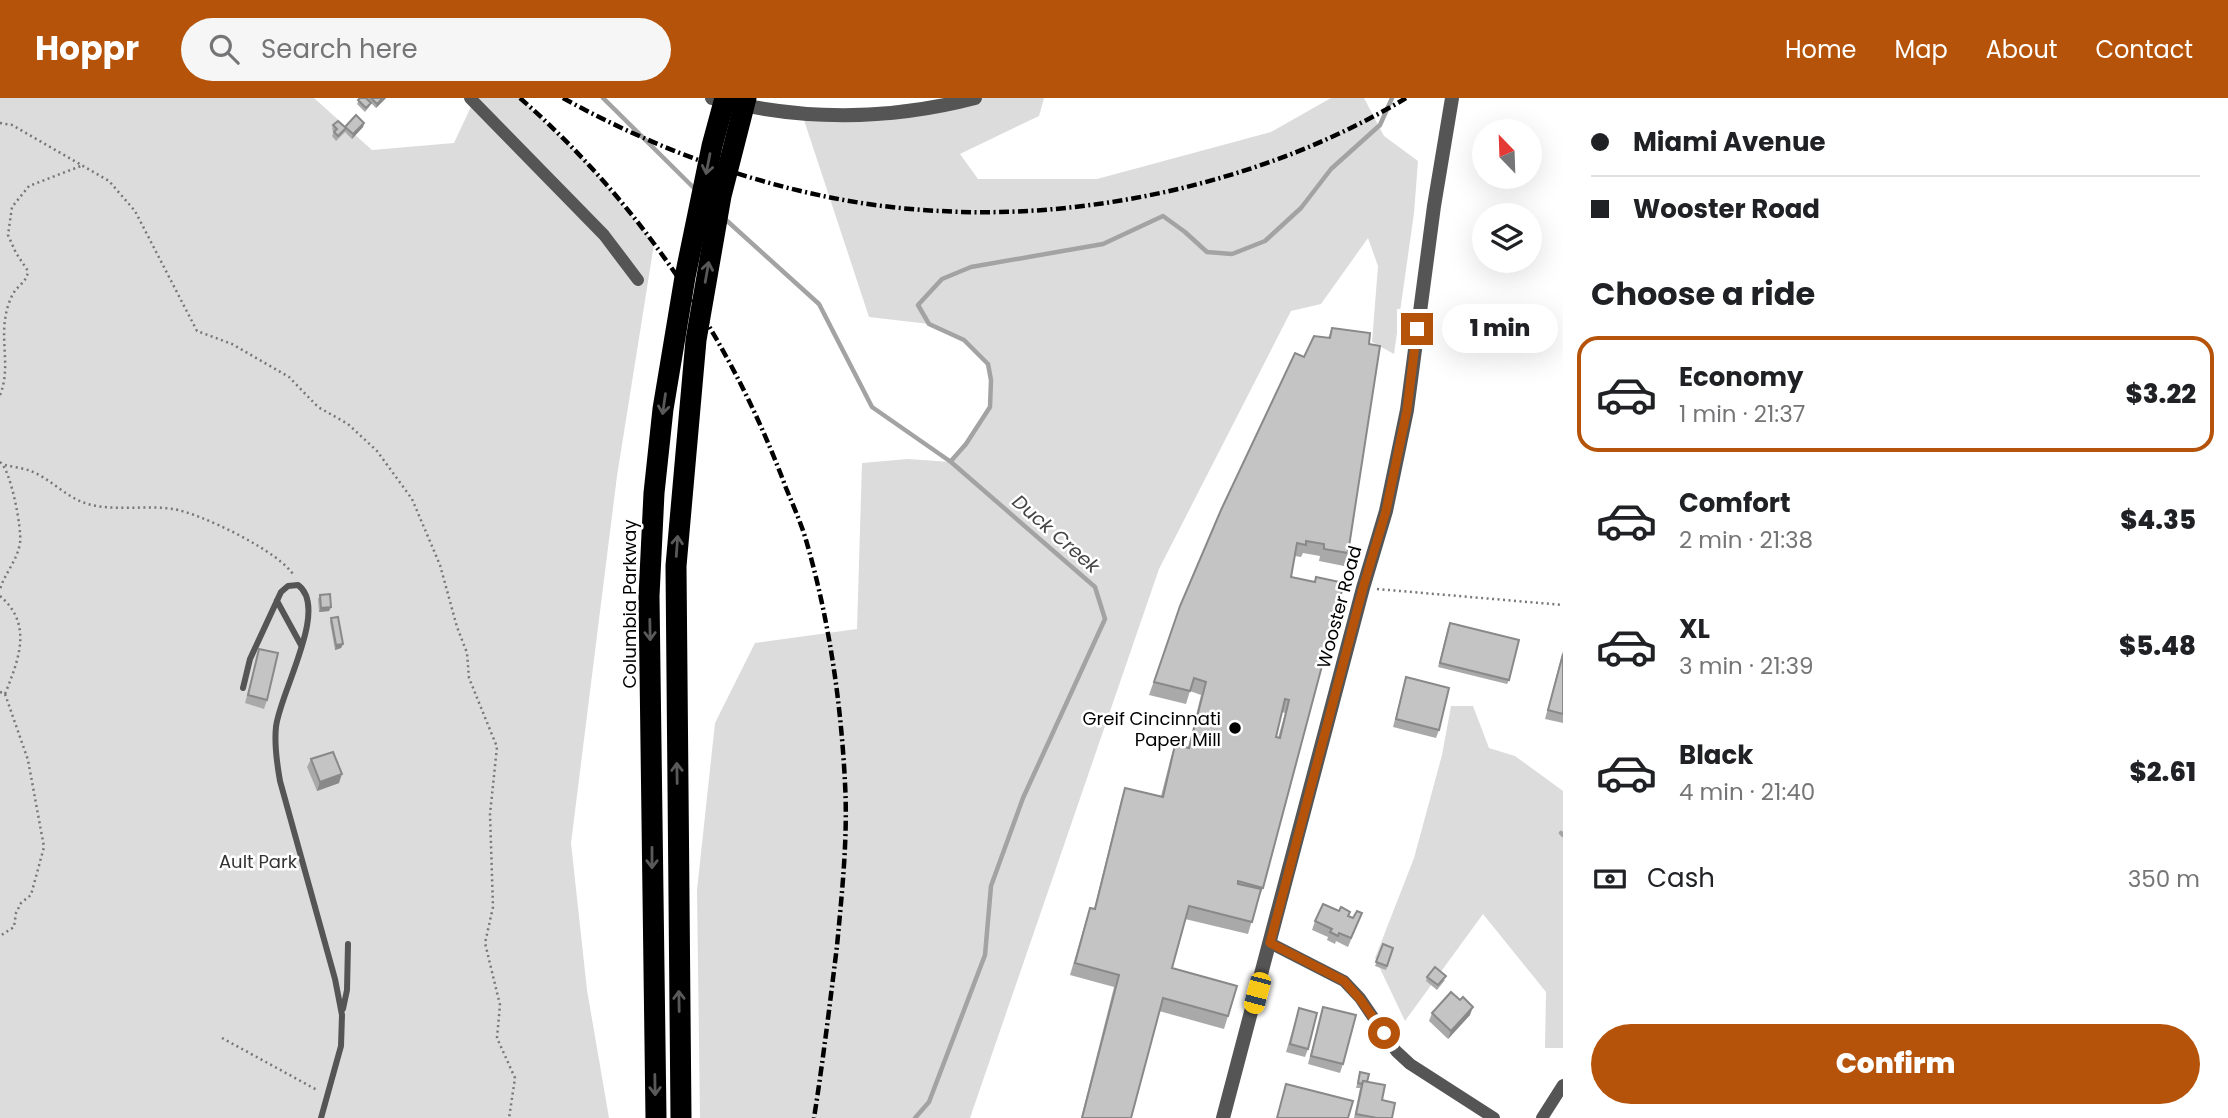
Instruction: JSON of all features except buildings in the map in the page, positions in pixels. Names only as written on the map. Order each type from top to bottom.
[{"type":"highway","name":"Columbia Parkway","points":[[656,1118],[649,596],[654,493],[663,409],[675,336],[712,146],[725,98]]},
{"type":"highway","points":[[681,1118],[676,566],[696,340],[721,196],[746,98]]},
{"type":"street","points":[[470,98],[604,235],[638,280]]},
{"type":"street","points":[[712,98],[778,112],[860,116],[941,107],[975,98]]},
{"type":"street","name":"Wooster Road","points":[[1223,1118],[1363,588],[1386,511],[1407,410],[1434,206],[1452,98]]},
{"type":"street","points":[[1270,943],[1344,981],[1360,999],[1396,1051],[1410,1065],[1494,1118]]},
{"type":"street","points":[[1542,1118],[1563,1085]]},
{"type":"lane","points":[[243,688],[250,659],[281,592],[288,586],[298,585],[306,590],[310,605],[307,631],[280,706],[275,727],[276,751],[280,781],[335,979],[342,1015]]},
{"type":"lane","points":[[277,601],[301,645]]},
{"type":"lane","points":[[321,1118],[341,1046],[342,1015],[347,990],[348,944]]},
{"type":"path","points":[[0,123],[24,132],[109,181],[135,211],[197,331],[232,344],[289,377],[318,407],[348,424],[377,452],[412,499],[440,565],[467,653],[469,678],[498,747],[490,814],[493,907],[485,943],[500,1005],[497,1038],[515,1078],[509,1118]]},
{"type":"path","points":[[0,396],[5,384],[5,316],[13,294],[27,277],[28,271],[8,235],[12,207],[29,186],[81,166]]},
{"type":"path","points":[[0,463],[31,471],[71,498],[92,505],[172,509],[195,514],[274,555],[290,569],[298,585]]},
{"type":"path","points":[[0,589],[12,568],[21,541],[10,477],[5,465]]},
{"type":"path","points":[[1363,588],[1563,606]]},
{"type":"path","points":[[0,596],[12,606],[20,622],[18,662],[5,694],[28,760],[44,848],[31,895],[21,903],[14,927],[0,936]]},
{"type":"path","points":[[0,692],[5,694]]},
{"type":"path","points":[[222,1038],[326,1094]]},
{"type":"green space","name":"Ault Park","points":[[0,98],[314,98],[372,150],[454,143],[475,98],[520,98],[590,165],[654,244],[617,476],[571,843],[587,990],[609,1118],[0,1118]]},
{"type":"green space","points":[[975,98],[1044,98],[1039,116],[960,154],[978,179],[1097,179],[1271,132],[1331,98],[1364,98],[1384,136],[1418,161],[1414,213],[1394,354],[1372,342],[1378,266],[1368,238],[1321,304],[1291,311],[1159,569],[970,1118],[700,1118],[697,890],[715,723],[755,643],[857,629],[862,463],[908,459],[951,462],[990,407],[991,380],[988,365],[964,340],[929,324],[869,317],[802,114]]},
{"type":"green space","points":[[1451,706],[1473,706],[1489,748],[1515,756],[1563,791],[1563,1048],[1545,1048],[1546,992],[1483,914],[1405,1021],[1375,958],[1414,858],[1442,755]]},
{"type":"waterway","name":"Duck Creek","points":[[603,98],[697,191]]},
{"type":"waterway","points":[[951,461],[966,444],[990,407],[991,380],[988,364],[964,340],[929,324],[918,305],[942,279],[971,267],[1103,244],[1163,216],[1207,252],[1232,254],[1265,241],[1301,208],[1331,169],[1380,125],[1392,98]]},
{"type":"waterway","name":"Duck Creek","points":[[725,219],[819,304],[872,407],[951,462],[1095,587],[1105,619],[1023,798],[991,886],[985,955],[929,1102],[915,1118]]},
{"type":"railway","points":[[520,98],[564,139],[604,182],[677,276],[738,379],[764,433],[806,540],[833,661],[846,804],[837,946],[814,1118]]},
{"type":"railway","points":[[563,98],[607,121],[698,160],[793,189],[891,207],[999,212],[1060,209],[1121,201],[1241,172],[1299,151],[1406,98]]},
{"type":"place","name":"Greif Cincinnati Paper Mill","points":[[1235,728]]},
{"type":"route","points":[[1384,1033],[1344,981],[1270,943],[1363,588],[1386,511],[1407,410],[1417,329]]}]
